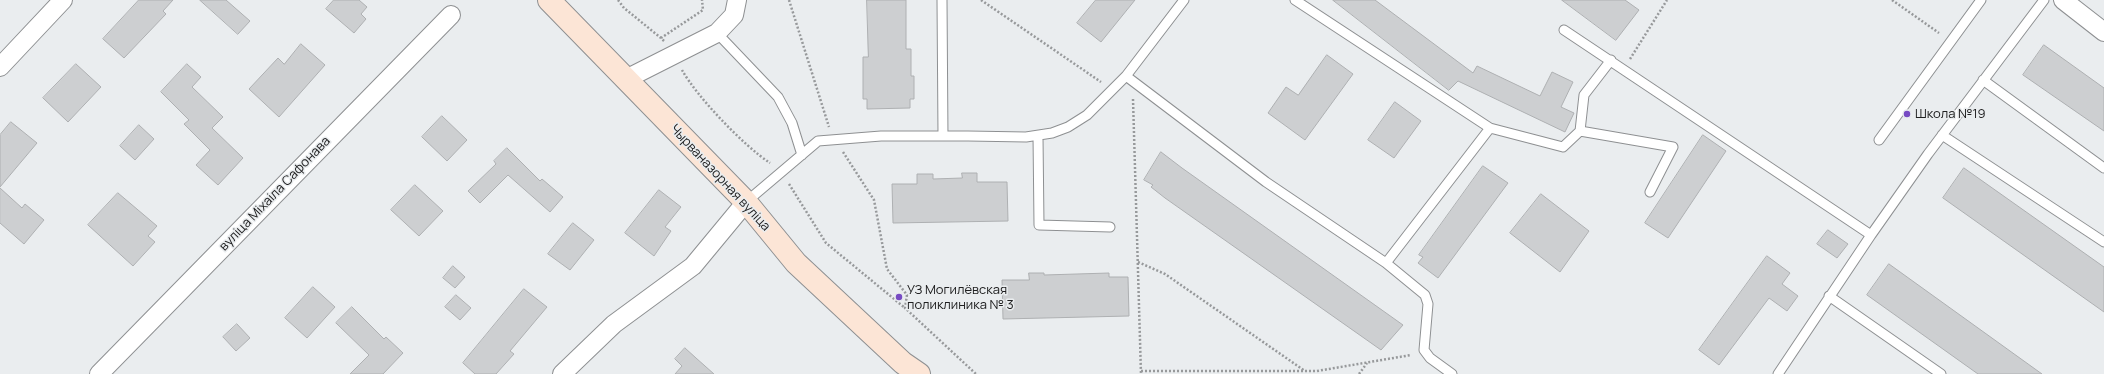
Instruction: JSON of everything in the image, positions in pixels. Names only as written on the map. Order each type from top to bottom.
[{"type":"street","points":[[0,67],[63,0]]},
{"type":"street","name":"Чырваназорная вуліца","points":[[549,0],[746,202],[796,263],[907,368]]},
{"type":"street","points":[[626,78],[717,33],[734,14],[737,0]]},
{"type":"street","points":[[2063,0],[2104,32]]},
{"type":"street","name":"вуліца Міхаіла Сафонава","points":[[99,374],[451,14]]},
{"type":"street","points":[[562,374],[614,324],[692,266],[746,202]]},
{"type":"lane","points":[[942,0],[943,136]]},
{"type":"lane","points":[[746,202],[818,141],[834,139],[943,136],[1004,138],[1038,136],[1052,133],[1079,121],[1112,89],[1129,78],[1184,0]]},
{"type":"lane","points":[[1295,0],[1490,128],[1563,147],[1580,131],[1584,95],[1611,60]]},
{"type":"lane","points":[[1879,140],[1981,0]]},
{"type":"lane","points":[[1778,374],[1829,296],[1942,135],[2044,0]]},
{"type":"lane","points":[[1564,30],[1871,235]]},
{"type":"lane","points":[[717,33],[778,97],[792,124],[802,156]]},
{"type":"lane","points":[[1129,78],[1266,182],[1386,262],[1427,297],[1424,345],[1426,353],[1452,374]]},
{"type":"lane","points":[[1983,80],[2104,168]]},
{"type":"lane","points":[[1386,262],[1490,128]]},
{"type":"lane","points":[[1580,131],[1673,147],[1650,192]]},
{"type":"lane","points":[[1942,135],[2104,242]]},
{"type":"lane","points":[[1038,136],[1039,225],[1110,227]]},
{"type":"lane","points":[[1829,296],[1940,374]]},
{"type":"path","points":[[618,0],[624,8],[662,38],[674,55],[690,84],[754,153],[783,172],[792,192],[826,243],[905,308],[976,374]]},
{"type":"path","points":[[662,38],[703,10],[702,0]]},
{"type":"path","points":[[789,0],[826,122],[834,139],[874,200],[887,270],[907,294],[905,308]]},
{"type":"path","points":[[981,0],[1112,89]]},
{"type":"path","points":[[1624,69],[1667,0]]},
{"type":"path","points":[[1892,0],[1950,42]]},
{"type":"path","points":[[1129,78],[1138,262],[1141,372],[1305,371],[1317,373],[1426,353]]},
{"type":"path","points":[[1138,262],[1165,274],[1305,371]]},
{"type":"path","points":[[1359,374],[1368,363]]},
{"type":"building","points":[[139,0],[173,0],[163,11],[166,14],[124,58],[103,39]]},
{"type":"building","points":[[200,0],[226,0],[250,21],[238,34]]},
{"type":"building","points":[[334,0],[359,0],[367,7],[361,14],[366,19],[354,33],[326,9]]},
{"type":"building","points":[[867,0],[906,0],[906,49],[911,49],[911,76],[914,76],[914,99],[910,99],[910,108],[867,109],[867,99],[863,99],[863,57],[868,57]]},
{"type":"building","points":[[1096,0],[1135,0],[1101,42],[1077,23]]},
{"type":"building","points":[[1333,0],[1375,0],[1473,73],[1477,66],[1540,96],[1552,72],[1573,82],[1561,107],[1574,113],[1565,132],[1458,81],[1449,90]]},
{"type":"building","points":[[1562,0],[1625,0],[1639,10],[1616,40]]},
{"type":"building","points":[[301,44],[325,65],[279,117],[249,89],[278,58],[284,64]]},
{"type":"building","points":[[2044,45],[2104,88],[2104,131],[2023,75]]},
{"type":"building","points":[[1327,55],[1353,74],[1305,140],[1268,113],[1286,87],[1298,95]]},
{"type":"building","points":[[76,64],[101,87],[68,122],[43,98]]},
{"type":"building","points":[[187,64],[201,77],[192,87],[223,117],[212,128],[243,158],[218,185],[196,165],[210,150],[184,124],[189,120],[161,92]]},
{"type":"building","points":[[1395,102],[1421,121],[1394,158],[1368,140]]},
{"type":"building","points":[[442,116],[467,140],[447,161],[422,137]]},
{"type":"building","points":[[11,122],[37,143],[0,187],[0,135]]},
{"type":"building","points":[[139,125],[154,139],[135,160],[120,146]]},
{"type":"building","points":[[1703,135],[1726,151],[1668,238],[1645,223]]},
{"type":"building","points":[[507,148],[540,181],[542,179],[563,197],[550,212],[508,175],[480,203],[468,191],[496,164],[494,161]]},
{"type":"building","points":[[1161,152],[1403,325],[1381,350],[1165,198],[1151,187],[1153,185],[1144,180]]},
{"type":"building","points":[[1483,166],[1508,183],[1438,278],[1418,263],[1423,257],[1419,255]]},
{"type":"building","points":[[1964,168],[2104,267],[2104,312],[1943,198]]},
{"type":"building","points":[[962,173],[977,173],[977,182],[1007,182],[1008,221],[893,223],[892,184],[917,184],[917,174],[933,174],[933,179],[962,178]]},
{"type":"building","points":[[415,185],[443,211],[419,236],[391,210]]},
{"type":"building","points":[[0,188],[22,208],[25,204],[44,220],[24,244],[0,223]]},
{"type":"building","points":[[659,190],[681,207],[665,227],[671,231],[654,256],[625,233]]},
{"type":"building","points":[[118,193],[157,226],[148,236],[155,242],[133,266],[88,225]]},
{"type":"building","points":[[1541,194],[1589,231],[1560,272],[1510,233]]},
{"type":"building","points":[[573,223],[594,240],[570,270],[548,254]]},
{"type":"building","points":[[1828,230],[1848,244],[1837,258],[1817,244]]},
{"type":"building","points":[[1767,256],[1790,273],[1782,284],[1798,296],[1787,311],[1769,298],[1719,365],[1699,350]]},
{"type":"building","points":[[1889,264],[2042,374],[1978,374],[1867,295]]},
{"type":"building","points":[[453,266],[465,277],[455,288],[443,278]]},
{"type":"building","points":[[1029,273],[1044,273],[1044,275],[1109,273],[1109,277],[1128,277],[1129,316],[1003,319],[1002,280],[1029,280]]},
{"type":"building","points":[[313,287],[335,307],[307,338],[285,318]]},
{"type":"building","points":[[524,289],[547,307],[510,351],[514,354],[496,374],[475,374],[463,363]]},
{"type":"building","points":[[456,295],[471,308],[460,320],[445,307]]},
{"type":"building","points":[[352,307],[384,339],[386,337],[403,353],[383,374],[350,374],[369,355],[336,323]]},
{"type":"building","points":[[237,324],[250,338],[236,351],[223,337]]},
{"type":"building","points":[[685,348],[714,374],[675,374],[682,366],[675,359]]},
{"type":"place","name":"Школа №19","points":[[1907,114]]},
{"type":"place","name":"УЗ Могилёвская поликлиника № 3","points":[[899,297]]}]
